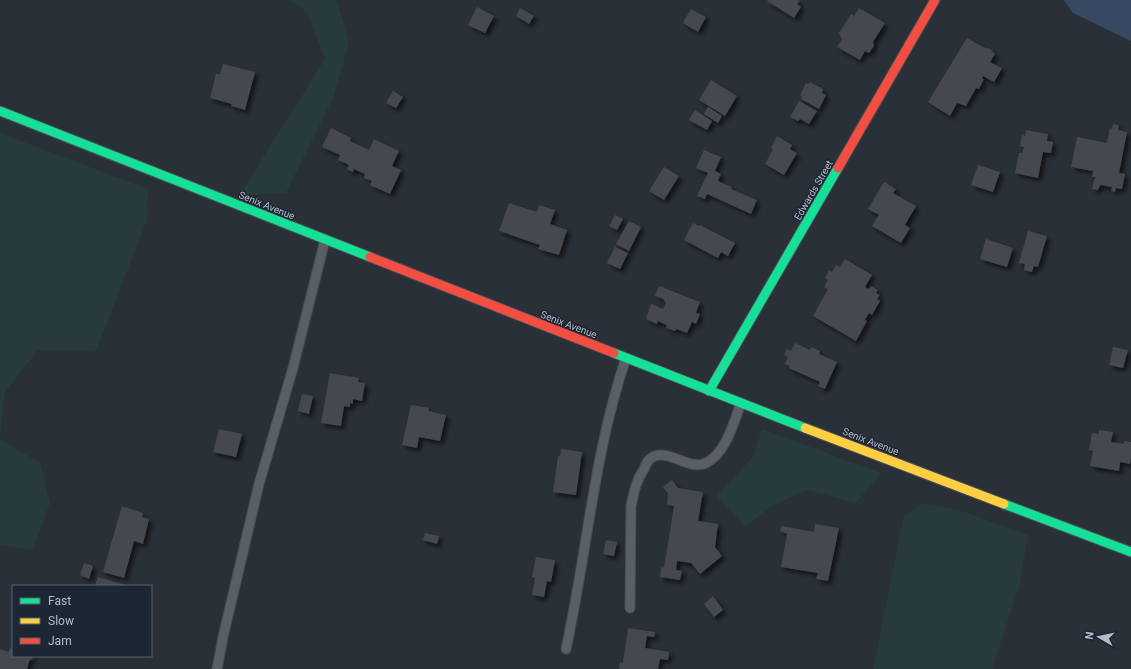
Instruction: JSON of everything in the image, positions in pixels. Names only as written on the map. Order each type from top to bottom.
[{"type":"street","name":"Edwards Street","points":[[709,391],[935,0]]},
{"type":"street","name":"Senix Avenue","points":[[0,112],[709,391],[1131,552]]},
{"type":"lane","points":[[217,669],[259,484],[293,368],[325,240]]},
{"type":"lane","points":[[566,649],[608,423],[617,385],[626,358]]},
{"type":"lane","points":[[630,608],[631,506],[633,493],[638,479],[649,460],[656,455],[666,455],[696,466],[706,463],[715,456],[724,444],[733,427],[741,403]]},
{"type":"green space","points":[[290,0],[337,0],[349,43],[333,98],[286,193],[239,196],[325,59],[307,12]]},
{"type":"green space","points":[[0,133],[148,189],[147,220],[96,351],[38,350],[5,392],[0,435]]},
{"type":"green space","points":[[762,429],[881,473],[856,503],[807,490],[772,506],[746,526],[716,496],[753,457]]},
{"type":"green space","points":[[0,439],[40,463],[50,503],[33,550],[0,545]]},
{"type":"green space","points":[[922,503],[962,511],[1028,535],[1020,584],[992,669],[873,669],[904,516]]},
{"type":"water","points":[[1064,0],[1131,0],[1131,41],[1073,13]]},
{"type":"building","points":[[800,0],[797,4],[801,7],[794,18],[767,1]]},
{"type":"building","points":[[477,7],[494,16],[485,33],[468,25]]},
{"type":"building","points":[[520,8],[534,16],[529,24],[516,16]]},
{"type":"building","points":[[859,8],[885,23],[873,42],[874,46],[869,53],[865,51],[860,60],[837,47],[842,39],[839,33],[851,14],[854,16]]},
{"type":"building","points":[[691,9],[706,17],[698,32],[683,23]]},
{"type":"building","points":[[967,38],[983,47],[990,49],[995,54],[990,62],[1002,68],[994,82],[983,76],[982,79],[984,79],[979,89],[976,88],[966,106],[957,103],[950,116],[928,102]]},
{"type":"building","points":[[223,64],[255,72],[245,110],[231,106],[232,104],[210,98],[216,74],[220,74]]},
{"type":"building","points":[[711,80],[737,96],[725,116],[699,100]]},
{"type":"building","points":[[810,82],[823,89],[822,93],[826,95],[819,109],[801,99],[802,96],[800,95],[806,83],[809,84]]},
{"type":"building","points":[[393,91],[403,97],[396,108],[386,103]]},
{"type":"building","points":[[799,101],[817,111],[809,124],[800,119],[798,121],[790,117]]},
{"type":"building","points":[[708,107],[722,116],[718,123],[704,114]]},
{"type":"building","points":[[695,110],[712,121],[707,130],[689,120]]},
{"type":"building","points":[[1113,124],[1119,125],[1118,130],[1127,132],[1119,173],[1125,174],[1122,189],[1116,188],[1115,192],[1111,191],[1112,187],[1100,185],[1098,190],[1092,189],[1095,177],[1092,177],[1093,171],[1071,167],[1077,137],[1107,143],[1110,128],[1112,129]]},
{"type":"building","points":[[331,128],[351,138],[350,141],[369,150],[374,139],[399,151],[392,166],[401,170],[390,194],[370,185],[372,181],[364,178],[365,174],[354,169],[353,172],[347,169],[349,165],[338,160],[340,155],[322,147]]},
{"type":"building","points":[[1026,130],[1048,134],[1047,141],[1053,142],[1051,153],[1043,152],[1038,178],[1015,173],[1019,153],[1022,153],[1024,147],[1020,146],[1022,135],[1025,136]]},
{"type":"building","points":[[777,136],[792,145],[790,149],[797,153],[784,175],[765,164],[773,149],[771,148]]},
{"type":"building","points":[[704,150],[721,157],[715,171],[721,174],[718,181],[732,187],[731,189],[757,200],[751,214],[707,194],[705,199],[697,196],[708,173],[696,168]]},
{"type":"building","points":[[978,165],[1000,172],[993,192],[971,185]]},
{"type":"building","points":[[664,167],[679,176],[664,200],[649,191]]},
{"type":"building","points":[[884,182],[896,189],[893,193],[916,206],[905,225],[910,228],[901,243],[872,226],[879,215],[868,209]]},
{"type":"building","points":[[509,203],[537,212],[539,205],[555,210],[550,224],[567,230],[559,255],[538,249],[540,245],[499,231]]},
{"type":"building","points":[[615,215],[623,219],[617,230],[609,226]]},
{"type":"building","points":[[629,221],[641,227],[629,251],[616,244]]},
{"type":"building","points":[[693,223],[699,226],[700,225],[735,243],[728,256],[721,252],[718,258],[684,240]]},
{"type":"building","points":[[1028,231],[1047,236],[1038,267],[1034,266],[1032,272],[1024,270],[1025,264],[1019,263]]},
{"type":"building","points":[[986,239],[1013,248],[1007,267],[980,259]]},
{"type":"building","points":[[615,247],[628,253],[620,269],[607,263]]},
{"type":"building","points":[[845,259],[872,275],[865,287],[869,289],[871,286],[878,290],[876,293],[880,295],[877,299],[880,301],[872,315],[869,313],[865,320],[867,321],[856,341],[813,316],[828,289],[824,287],[828,280],[825,278],[829,270],[832,272],[836,265],[840,267]]},
{"type":"building","points":[[659,286],[700,302],[696,313],[700,314],[696,324],[692,322],[687,333],[676,329],[675,331],[666,328],[667,325],[658,321],[657,324],[646,319],[651,304],[663,309],[666,303],[663,299],[655,296]]},
{"type":"building","points":[[795,343],[810,350],[811,347],[820,351],[819,354],[837,362],[825,389],[818,386],[820,382],[789,368],[790,366],[785,364],[788,357],[784,355],[787,349],[791,351]]},
{"type":"building","points":[[1113,347],[1128,350],[1123,368],[1109,365]]},
{"type":"building","points":[[330,373],[359,378],[358,382],[365,383],[362,401],[353,399],[353,404],[350,403],[350,407],[344,406],[341,426],[321,423]]},
{"type":"building","points":[[302,394],[313,396],[309,414],[298,411]]},
{"type":"building","points":[[411,405],[429,408],[428,411],[446,415],[440,441],[419,437],[417,448],[402,445]]},
{"type":"building","points":[[219,429],[242,434],[236,457],[213,452]]},
{"type":"building","points":[[1099,430],[1113,432],[1111,442],[1124,444],[1124,441],[1131,442],[1130,464],[1120,462],[1119,471],[1090,466],[1093,451],[1089,450],[1092,433],[1099,434]]},
{"type":"building","points":[[561,449],[582,452],[576,495],[553,492],[558,456],[560,456]]},
{"type":"building","points":[[672,480],[678,488],[703,492],[698,521],[718,524],[715,547],[722,556],[700,574],[691,563],[677,561],[676,570],[682,571],[680,580],[660,577],[661,567],[664,568],[674,506],[667,505],[668,494],[663,487]]},
{"type":"building","points":[[122,506],[143,513],[142,517],[149,519],[143,544],[134,541],[124,578],[103,572]]},
{"type":"building","points":[[815,524],[839,528],[828,581],[816,579],[818,573],[781,567],[787,534],[780,531],[782,526],[814,532]]},
{"type":"building","points":[[425,533],[439,536],[437,544],[423,540]]},
{"type":"building","points":[[606,540],[617,542],[614,556],[603,554]]},
{"type":"building","points":[[536,557],[555,560],[551,582],[547,581],[544,597],[532,595],[535,578],[532,577]]},
{"type":"building","points":[[84,563],[93,566],[89,579],[80,575]]},
{"type":"building","points":[[98,577],[126,585],[95,585]]},
{"type":"building","points":[[713,596],[723,610],[714,617],[704,604]]},
{"type":"building","points":[[628,628],[655,632],[654,637],[647,636],[645,648],[669,652],[668,660],[660,659],[658,669],[619,669],[620,662],[623,663]]},
{"type":"building","points":[[10,648],[12,649],[12,657],[33,657],[32,660],[30,659],[27,669],[0,669],[0,649],[9,652]]},
{"type":"traffic: fast","points":[[0,111],[370,257]]},
{"type":"traffic: fast","points":[[709,391],[838,168]]},
{"type":"traffic: fast","points":[[614,353],[805,428]]},
{"type":"traffic: fast","points":[[1004,504],[1131,552]]},
{"type":"traffic: slow","points":[[805,428],[1004,504]]},
{"type":"traffic: jam","points":[[838,168],[935,0]]},
{"type":"traffic: jam","points":[[370,257],[614,353]]}]
